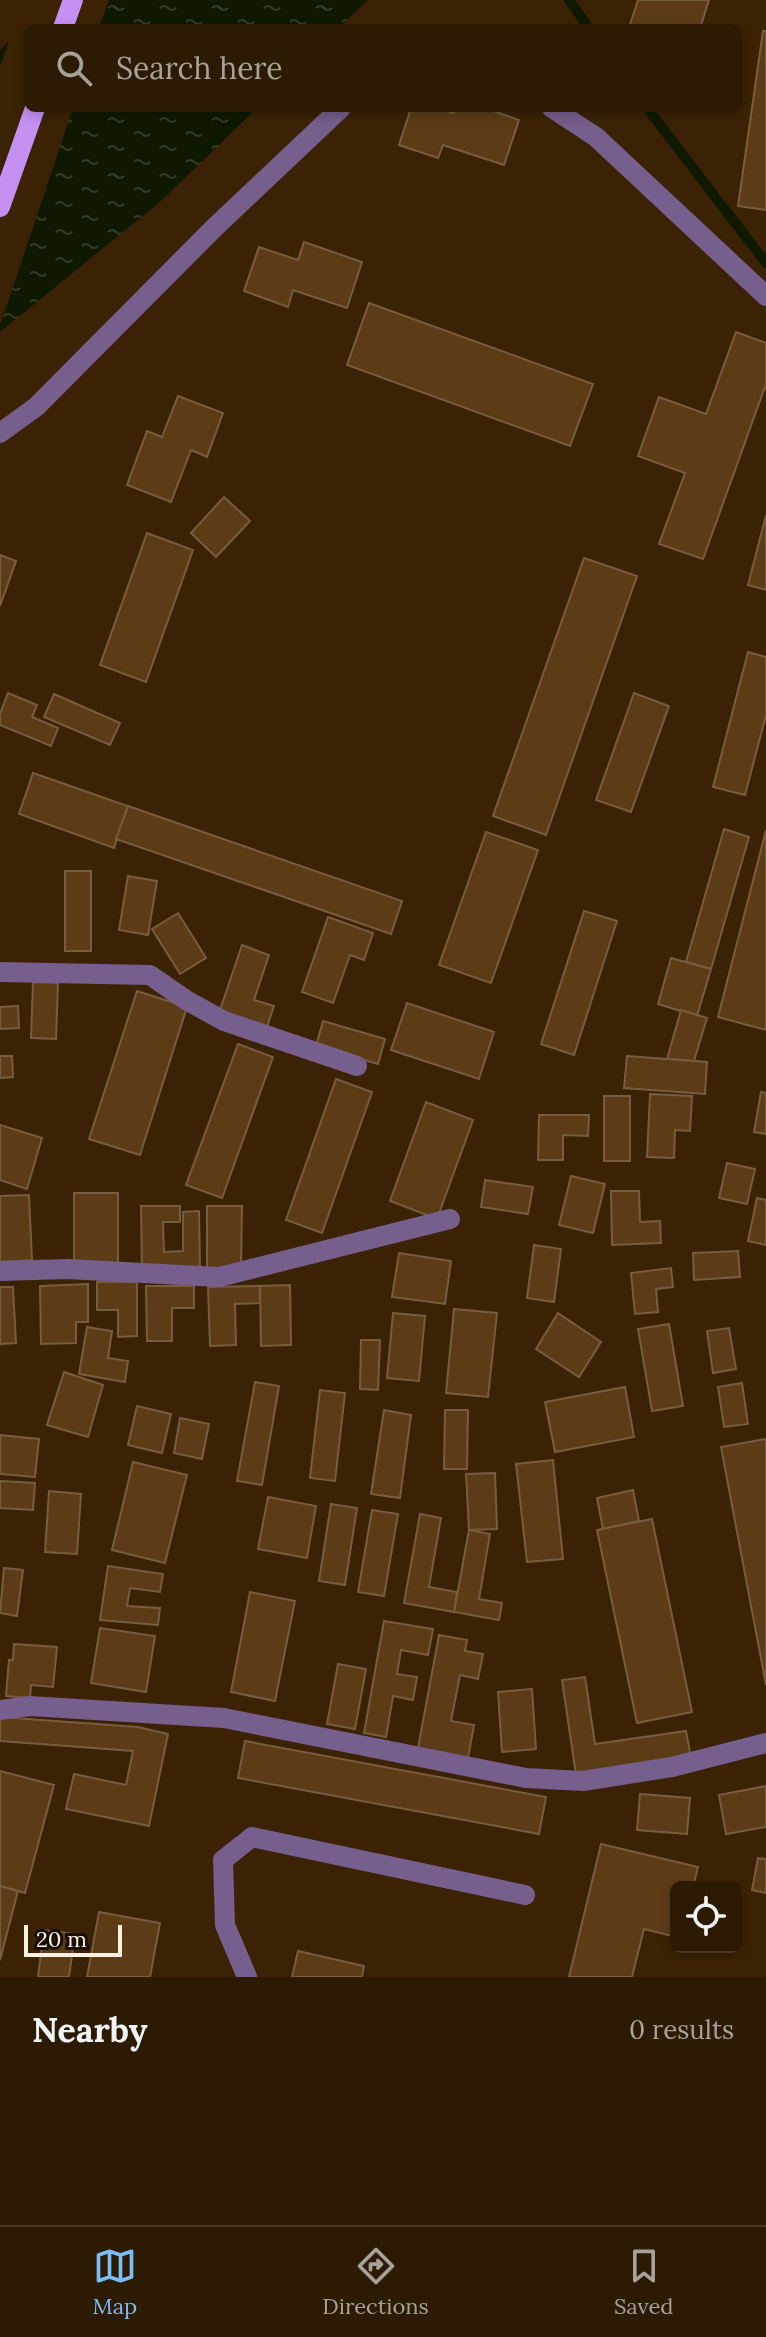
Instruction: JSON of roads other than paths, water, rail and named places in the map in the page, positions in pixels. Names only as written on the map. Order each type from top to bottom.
[{"type":"main road","points":[[64,24],[73,0]]},
{"type":"main road","points":[[0,207],[34,112]]},
{"type":"street","points":[[0,433],[36,407],[213,229],[337,112]]},
{"type":"street","points":[[558,112],[596,137],[766,296]]},
{"type":"street","points":[[0,972],[150,975],[224,1021],[357,1066]]},
{"type":"street","points":[[0,1271],[67,1269],[219,1277],[450,1219]]},
{"type":"street","points":[[0,1710],[30,1706],[224,1718],[526,1778],[583,1781],[672,1767],[766,1743]]},
{"type":"street","points":[[247,1977],[225,1925],[223,1860],[252,1837],[525,1895]]},
{"type":"water","points":[[55,0],[368,0],[343,24],[29,24]]},
{"type":"water","points":[[24,28],[24,112],[253,112],[160,202],[0,332],[0,50]]},
{"type":"waterway","points":[[569,0],[586,24]]},
{"type":"waterway","points":[[650,112],[766,263]]}]
